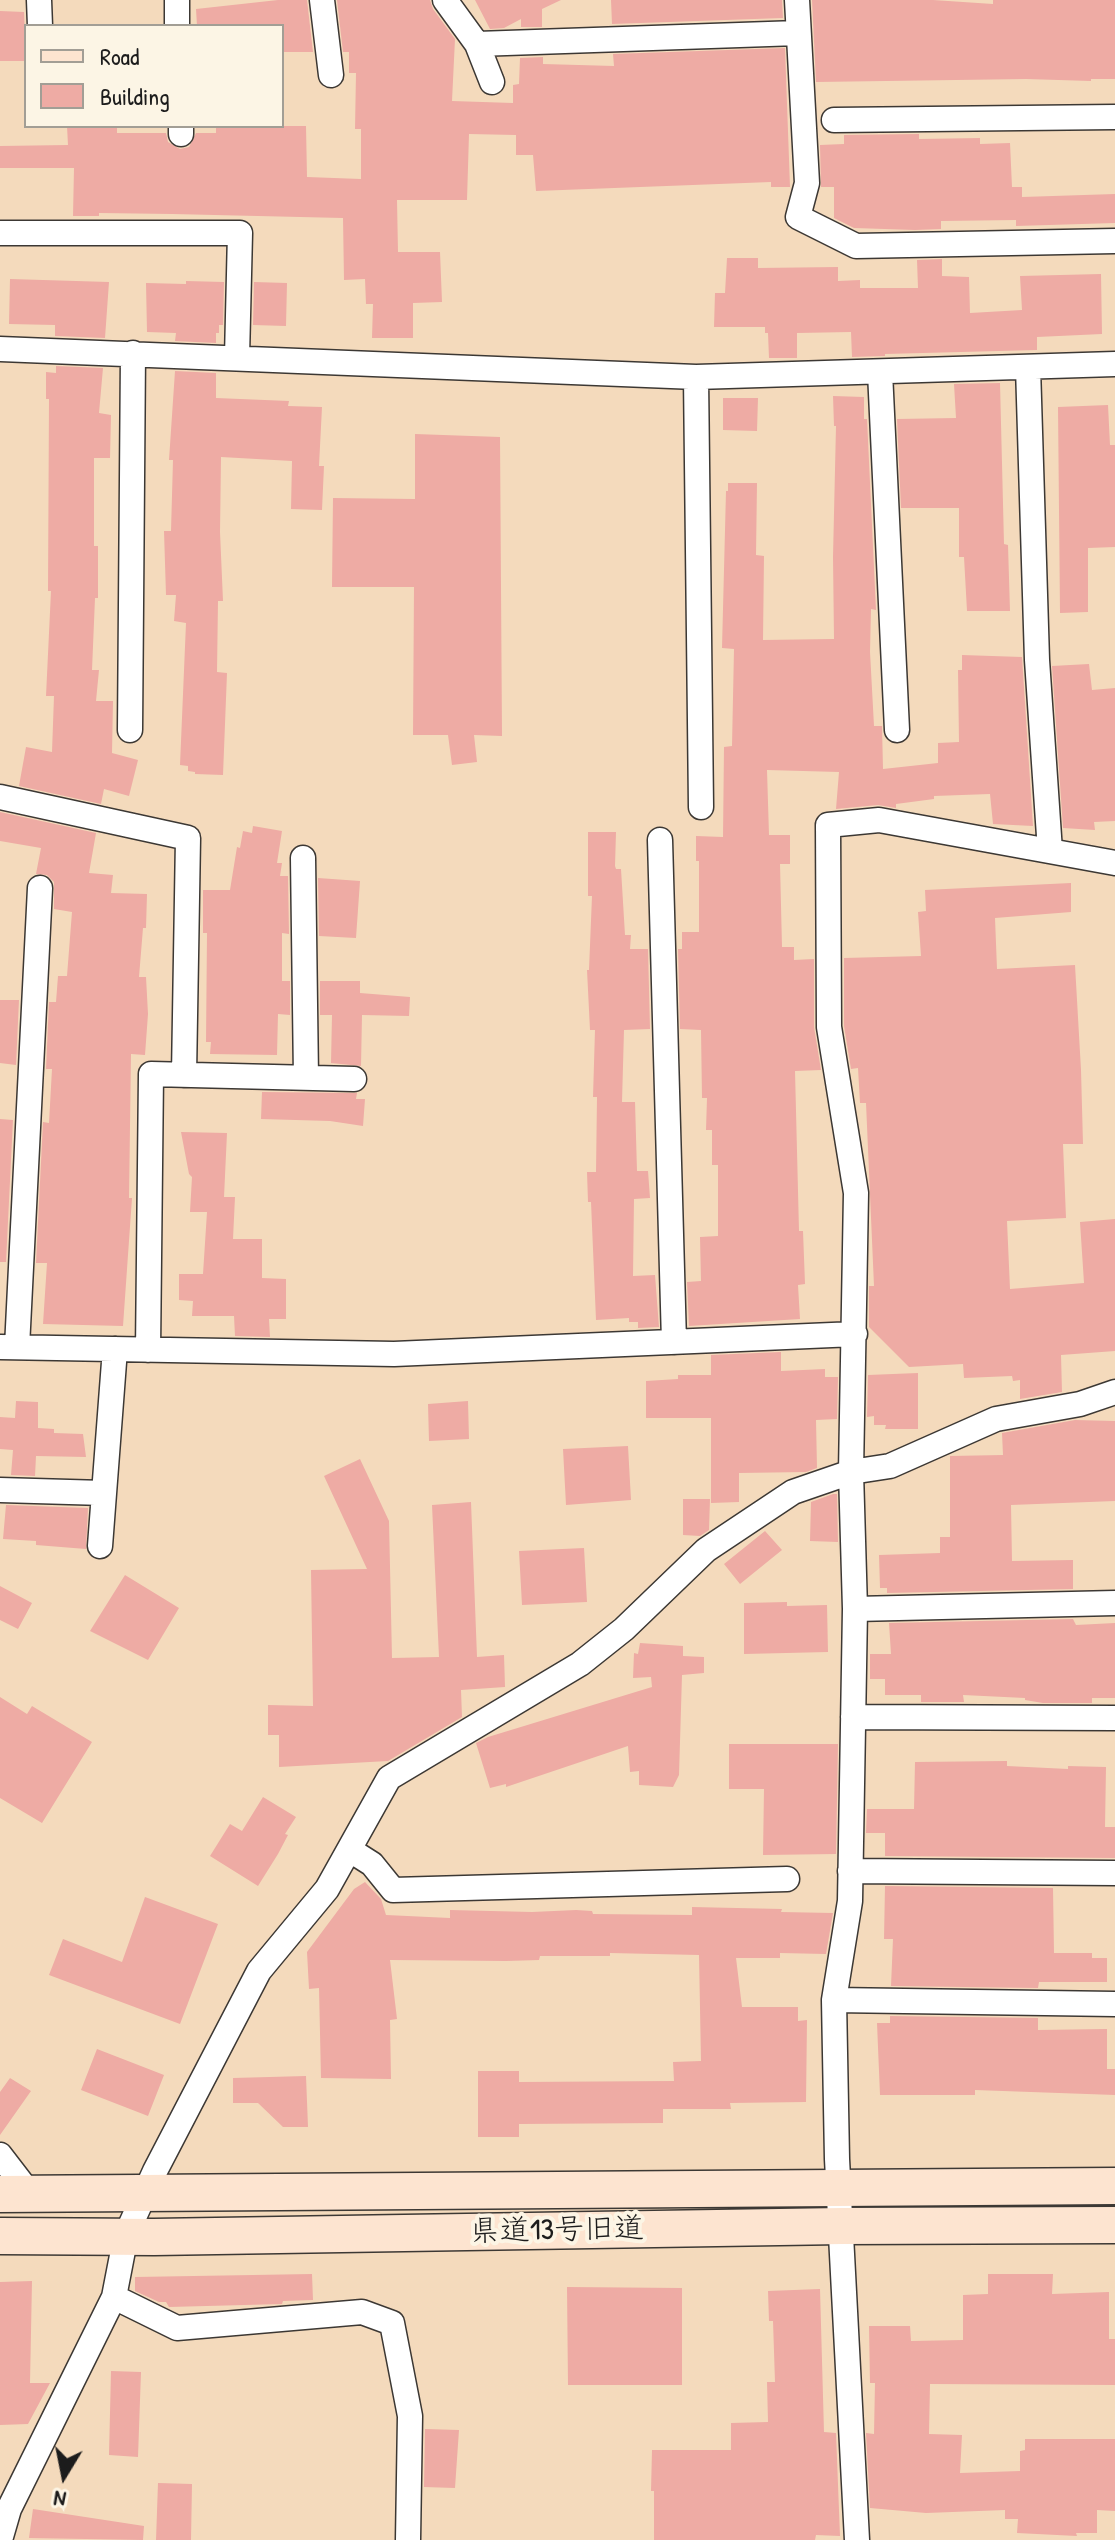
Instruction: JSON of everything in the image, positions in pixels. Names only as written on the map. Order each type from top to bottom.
[{"type":"street","points":[[39,0],[40,24]]},
{"type":"street","points":[[177,0],[177,24]]},
{"type":"street","points":[[322,0],[331,75]]},
{"type":"street","points":[[445,0],[477,44],[492,82]]},
{"type":"street","points":[[797,0],[807,183],[798,217],[856,246],[1115,241]]},
{"type":"street","points":[[477,44],[798,33]]},
{"type":"street","points":[[834,120],[1115,117]]},
{"type":"street","points":[[0,233],[240,233],[237,357]]},
{"type":"street","points":[[0,349],[696,377],[1115,364]]},
{"type":"street","points":[[130,730],[133,353]]},
{"type":"street","points":[[1028,367],[1037,660],[1050,851]]},
{"type":"street","points":[[880,372],[897,730]]},
{"type":"street","points":[[696,377],[701,807]]},
{"type":"street","points":[[0,797],[188,838],[184,1075]]},
{"type":"street","points":[[857,2540],[839,2188],[834,2000],[850,1901],[855,1609],[851,1472],[856,1193],[829,1027],[828,825],[879,820],[1115,863]]},
{"type":"street","points":[[660,840],[674,1342]]},
{"type":"street","points":[[303,858],[306,1078]]},
{"type":"street","points":[[40,888],[8,1347],[394,1354],[855,1334]]},
{"type":"street","points":[[148,1350],[151,1074],[354,1079]]},
{"type":"street","points":[[100,1546],[115,1349]]},
{"type":"street","points":[[0,2540],[9,2509],[114,2297],[126,2235],[145,2192],[259,1971],[327,1889],[389,1778],[580,1664],[624,1629],[706,1550],[793,1492],[851,1472],[890,1466],[996,1419],[1080,1404],[1115,1392]]},
{"type":"street","points":[[0,1490],[104,1493]]},
{"type":"street","points":[[855,1609],[1115,1603]]},
{"type":"street","points":[[853,1717],[1115,1718]]},
{"type":"street","points":[[350,1850],[372,1864],[393,1890],[787,1879]]},
{"type":"street","points":[[850,1871],[1115,1873]]},
{"type":"street","points":[[834,2000],[1115,2004]]},
{"type":"street","points":[[0,2155],[15,2194]]},
{"type":"street","name":"県道13号旧道","points":[[15,2194],[1115,2186]]},
{"type":"street","name":"県道13号旧道","points":[[0,2236],[154,2237],[842,2226],[1115,2225]]},
{"type":"street","points":[[114,2297],[177,2328],[362,2312],[392,2323],[410,2416],[408,2540]]},
{"type":"building","points":[[307,0],[313,52],[284,52],[284,24],[197,24],[196,9]]},
{"type":"building","points":[[337,0],[430,0],[455,39],[452,101],[513,103],[513,85],[519,84],[520,58],[543,57],[543,64],[614,66],[613,54],[785,48],[790,187],[771,187],[771,182],[536,191],[533,155],[516,155],[516,135],[469,134],[467,200],[397,200],[398,252],[440,252],[442,302],[413,303],[413,338],[372,338],[373,304],[366,304],[365,279],[344,280],[343,218],[99,213],[99,216],[73,216],[74,168],[0,168],[0,146],[68,145],[67,128],[117,128],[117,133],[166,133],[168,142],[180,149],[189,147],[196,133],[216,133],[216,128],[306,126],[307,177],[361,179],[361,129],[355,129],[356,73],[349,73],[349,52],[343,52]]},
{"type":"building","points":[[475,0],[561,0],[542,9],[542,27],[521,27],[521,19],[504,28],[490,29]]},
{"type":"building","points":[[611,0],[782,0],[783,18],[612,24]]},
{"type":"building","points":[[812,0],[933,0],[993,4],[993,0],[1115,0],[1115,79],[816,82]]},
{"type":"building","points":[[0,11],[24,12],[24,61],[0,61]]},
{"type":"building","points":[[919,134],[919,139],[980,138],[980,144],[1010,143],[1012,187],[1022,187],[1022,197],[1115,194],[1115,223],[1016,226],[1016,220],[941,221],[941,229],[915,230],[854,228],[834,218],[834,187],[821,187],[820,145],[844,144],[844,135]]},
{"type":"building","points":[[727,258],[758,258],[758,268],[838,267],[838,281],[860,280],[860,288],[918,288],[917,260],[942,259],[942,276],[969,277],[970,313],[1022,310],[1020,276],[1101,274],[1102,334],[1037,337],[1037,350],[852,357],[851,332],[797,333],[797,358],[769,358],[765,327],[714,327],[715,293],[725,293]]},
{"type":"building","points":[[10,279],[109,282],[105,338],[55,336],[55,325],[9,324]]},
{"type":"building","points":[[186,281],[224,282],[223,325],[219,325],[216,343],[175,341],[176,333],[147,332],[146,283],[186,284]]},
{"type":"building","points":[[254,282],[287,283],[286,326],[253,325]]},
{"type":"building","points":[[56,366],[103,368],[99,413],[111,415],[110,458],[94,458],[94,546],[98,546],[98,598],[95,598],[92,670],[99,670],[96,701],[113,701],[112,753],[138,760],[129,796],[104,789],[101,804],[19,786],[26,747],[52,752],[54,696],[46,696],[51,591],[48,591],[49,399],[46,399],[46,372],[56,373]]},
{"type":"building","points":[[175,371],[216,373],[216,398],[289,401],[288,406],[322,407],[319,466],[324,466],[322,510],[291,509],[292,461],[221,457],[223,601],[218,601],[217,672],[227,673],[223,775],[195,774],[188,771],[188,766],[180,765],[186,623],[174,621],[176,595],[166,595],[164,531],[171,531],[173,460],[169,460]]},
{"type":"building","points":[[1000,383],[1004,544],[1008,545],[1010,611],[967,611],[964,557],[959,557],[959,508],[901,508],[897,419],[956,418],[954,384]]},
{"type":"building","points":[[833,396],[864,397],[864,419],[867,419],[876,610],[871,609],[870,652],[874,726],[882,726],[883,769],[938,763],[938,743],[959,742],[958,670],[962,670],[962,655],[1022,657],[1033,826],[993,824],[990,794],[934,796],[934,799],[896,804],[896,808],[878,805],[836,809],[839,772],[767,770],[769,835],[790,835],[790,864],[780,864],[782,947],[794,947],[794,960],[814,959],[814,1027],[821,1070],[795,1071],[799,1231],[803,1231],[805,1284],[798,1285],[800,1319],[689,1326],[687,1282],[701,1281],[700,1237],[718,1236],[718,1165],[712,1165],[712,1130],[706,1130],[707,1098],[702,1098],[701,1030],[680,1029],[678,949],[682,949],[682,932],[699,932],[696,836],[723,837],[724,747],[732,746],[734,649],[722,648],[726,491],[728,483],[757,483],[756,555],[764,556],[763,640],[834,639],[836,426]]},
{"type":"building","points":[[723,398],[758,398],[757,431],[723,430]]},
{"type":"building","points":[[1108,405],[1110,445],[1115,445],[1115,547],[1088,548],[1088,612],[1060,613],[1058,407]]},
{"type":"building","points":[[415,434],[500,437],[502,736],[474,735],[477,762],[452,765],[448,735],[413,735],[414,587],[332,587],[333,498],[415,499]]},
{"type":"building","points":[[1089,664],[1092,690],[1115,688],[1115,821],[1094,822],[1095,830],[1063,828],[1052,666]]},
{"type":"building","points":[[0,812],[96,833],[89,873],[113,875],[111,893],[147,894],[139,977],[146,977],[148,1014],[145,1055],[131,1054],[129,1198],[132,1198],[123,1326],[43,1324],[47,1263],[36,1263],[43,1122],[49,1123],[52,1069],[46,1069],[49,1002],[56,1002],[58,976],[67,976],[72,912],[54,909],[54,882],[47,875],[36,874],[41,848],[0,841]]},
{"type":"building","points":[[253,826],[282,831],[277,863],[282,863],[280,876],[288,876],[289,934],[282,933],[282,981],[290,981],[290,1015],[278,1014],[277,1055],[210,1054],[211,1042],[206,1042],[207,933],[203,933],[203,890],[230,890],[237,847],[240,848],[243,831],[252,833]]},
{"type":"building","points":[[588,832],[616,832],[615,866],[621,869],[625,935],[631,935],[630,949],[648,949],[650,1029],[624,1030],[622,1102],[635,1102],[637,1171],[648,1171],[650,1198],[634,1199],[633,1276],[655,1275],[659,1327],[638,1328],[638,1322],[629,1322],[629,1318],[596,1320],[587,1172],[596,1172],[597,1097],[593,1097],[595,1030],[590,1030],[587,970],[592,896],[588,896]]},
{"type":"building","points":[[318,878],[360,881],[356,938],[319,936]]},
{"type":"building","points":[[1071,883],[1071,912],[995,918],[997,969],[1075,965],[1081,1070],[1083,1144],[1063,1144],[1066,1218],[1007,1221],[1010,1289],[1084,1283],[1080,1222],[1115,1219],[1115,1351],[1061,1355],[1062,1392],[1020,1399],[1020,1380],[1013,1381],[1012,1376],[964,1378],[963,1364],[909,1367],[869,1327],[869,1286],[874,1286],[866,1103],[860,1103],[858,1068],[851,1069],[844,1026],[844,958],[921,956],[918,912],[926,911],[925,890]]},
{"type":"building","points":[[320,981],[360,981],[360,993],[410,997],[409,1016],[362,1015],[361,1066],[331,1063],[332,1015],[320,1015]]},
{"type":"building","points":[[0,1000],[19,1000],[16,1065],[0,1063]]},
{"type":"building","points":[[262,1092],[357,1093],[356,1099],[365,1099],[363,1126],[330,1121],[261,1119]]},
{"type":"building","points":[[0,1119],[13,1120],[6,1262],[0,1262]]},
{"type":"building","points":[[181,1132],[227,1133],[224,1197],[235,1197],[233,1239],[262,1239],[262,1278],[286,1279],[286,1319],[269,1319],[270,1337],[235,1336],[234,1316],[192,1316],[193,1301],[179,1300],[179,1274],[203,1274],[207,1212],[190,1212],[192,1177]]},
{"type":"building","points":[[781,1352],[781,1371],[825,1369],[825,1377],[838,1377],[837,1419],[816,1420],[817,1468],[806,1472],[739,1473],[739,1502],[711,1503],[711,1418],[646,1418],[646,1381],[678,1379],[678,1375],[711,1375],[711,1355]]},
{"type":"building","points":[[918,1373],[918,1429],[885,1429],[886,1425],[874,1425],[874,1416],[867,1417],[868,1375]]},
{"type":"building","points":[[16,1401],[38,1402],[38,1428],[54,1429],[54,1433],[83,1434],[86,1457],[36,1456],[35,1476],[11,1475],[13,1450],[0,1449],[0,1417],[15,1418]]},
{"type":"building","points":[[468,1401],[469,1439],[429,1441],[428,1404]]},
{"type":"building","points":[[1075,1420],[1115,1421],[1115,1501],[1011,1505],[1012,1561],[1073,1560],[1073,1589],[887,1593],[887,1588],[880,1588],[879,1555],[940,1553],[940,1537],[950,1537],[950,1456],[1003,1455],[1002,1433]]},
{"type":"building","points":[[628,1446],[631,1500],[566,1505],[563,1449]]},
{"type":"building","points":[[360,1459],[389,1521],[392,1658],[439,1657],[432,1505],[471,1502],[477,1657],[504,1655],[505,1687],[461,1690],[462,1717],[388,1761],[279,1767],[279,1735],[268,1735],[268,1705],[313,1706],[311,1570],[367,1569],[324,1476]]},
{"type":"building","points":[[837,1494],[838,1542],[810,1541],[811,1502]]},
{"type":"building","points":[[683,1499],[710,1499],[709,1530],[700,1536],[683,1535]]},
{"type":"building","points":[[6,1505],[88,1508],[86,1549],[3,1539]]},
{"type":"building","points":[[765,1531],[782,1550],[740,1584],[724,1564]]},
{"type":"building","points":[[584,1548],[587,1602],[522,1605],[519,1551]]},
{"type":"building","points":[[125,1575],[179,1608],[148,1660],[90,1631]]},
{"type":"building","points":[[0,1586],[32,1603],[18,1629],[0,1620]]},
{"type":"building","points":[[787,1602],[787,1606],[827,1605],[828,1652],[744,1654],[744,1603]]},
{"type":"building","points":[[1073,1619],[1076,1625],[1115,1623],[1115,1698],[1092,1698],[1092,1703],[1043,1703],[1025,1698],[963,1695],[964,1702],[921,1702],[921,1695],[885,1695],[885,1679],[870,1679],[870,1654],[891,1654],[889,1623]]},
{"type":"building","points":[[640,1643],[683,1646],[683,1656],[704,1657],[704,1673],[682,1675],[679,1775],[673,1787],[639,1785],[639,1771],[630,1772],[628,1746],[506,1787],[506,1784],[490,1788],[476,1743],[652,1687],[651,1677],[633,1678],[634,1653],[638,1654]]},
{"type":"building","points":[[0,1697],[27,1714],[32,1706],[92,1742],[42,1823],[0,1798]]},
{"type":"building","points":[[729,1744],[838,1744],[836,1854],[763,1855],[764,1789],[729,1789]]},
{"type":"building","points":[[1007,1761],[1007,1766],[1106,1767],[1105,1827],[1115,1827],[1115,1858],[885,1856],[885,1833],[866,1833],[867,1809],[914,1809],[915,1762]]},
{"type":"building","points":[[263,1797],[296,1817],[258,1886],[210,1856],[230,1824],[242,1831]]},
{"type":"building","points":[[365,1882],[381,1899],[386,1915],[450,1918],[450,1910],[576,1910],[592,1911],[593,1914],[692,1915],[692,1907],[833,1913],[826,1954],[780,1953],[780,1958],[736,1958],[742,2007],[798,2007],[798,2021],[807,2020],[806,2102],[730,2103],[731,2109],[663,2109],[663,2123],[519,2124],[519,2137],[478,2137],[478,2071],[519,2071],[519,2082],[674,2081],[673,2062],[701,2061],[699,1955],[610,1953],[610,1956],[540,1956],[539,1960],[390,1960],[397,2019],[390,2020],[391,2079],[321,2078],[319,1988],[309,1989],[307,1952],[354,1889]]},
{"type":"building","points":[[885,1886],[1053,1888],[1054,1953],[1092,1953],[1092,1958],[1107,1958],[1107,1982],[1039,1982],[1038,1988],[891,1986],[893,1939],[884,1939]]},
{"type":"building","points":[[145,1897],[218,1924],[180,2024],[49,1975],[63,1939],[122,1962]]},
{"type":"building","points":[[890,2016],[1038,2018],[1038,2030],[1107,2029],[1107,2069],[1115,2069],[1115,2095],[975,2090],[975,2095],[880,2095],[877,2023],[890,2023]]},
{"type":"building","points":[[97,2049],[164,2075],[148,2116],[81,2090]]},
{"type":"building","points":[[306,2076],[308,2127],[283,2127],[258,2103],[233,2103],[233,2078]]},
{"type":"building","points":[[10,2078],[31,2091],[0,2135],[0,2092]]},
{"type":"building","points":[[312,2274],[313,2300],[283,2301],[282,2304],[169,2307],[166,2302],[135,2291],[135,2277]]},
{"type":"building","points":[[988,2274],[1053,2274],[1052,2294],[1109,2292],[1109,2339],[1115,2339],[1115,2385],[930,2384],[929,2434],[962,2435],[960,2473],[1020,2471],[1020,2451],[1025,2450],[1025,2439],[1115,2439],[1115,2511],[1097,2510],[1097,2533],[1076,2533],[1077,2536],[1017,2533],[1018,2519],[1005,2519],[1005,2510],[926,2513],[870,2508],[866,2433],[874,2434],[875,2383],[870,2383],[869,2326],[910,2326],[911,2341],[963,2340],[963,2295],[988,2294]]},
{"type":"building","points":[[32,2281],[30,2383],[50,2383],[28,2424],[0,2425],[0,2282]]},
{"type":"building","points":[[567,2287],[682,2288],[682,2385],[568,2385]]},
{"type":"building","points":[[820,2289],[824,2432],[836,2433],[840,2536],[816,2535],[815,2540],[654,2540],[652,2450],[731,2450],[731,2423],[768,2422],[767,2382],[775,2382],[773,2321],[769,2321],[768,2291]]},
{"type":"building","points":[[111,2371],[141,2372],[138,2457],[109,2455]]},
{"type":"building","points":[[425,2429],[459,2430],[455,2488],[424,2487]]},
{"type":"building","points":[[158,2483],[192,2484],[191,2540],[156,2540]]},
{"type":"building","points":[[33,2509],[144,2526],[143,2540],[29,2538]]}]
